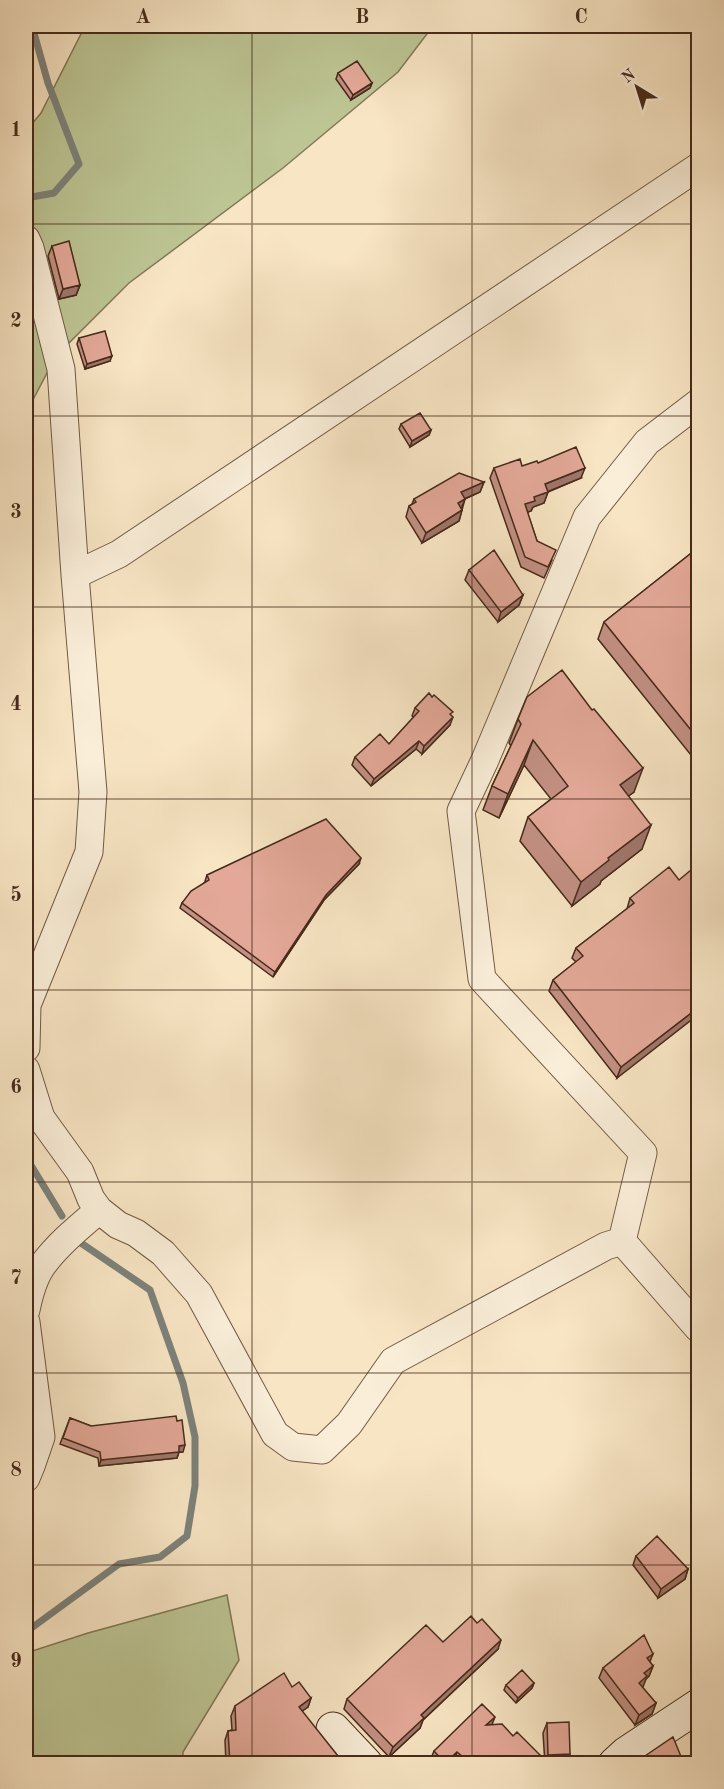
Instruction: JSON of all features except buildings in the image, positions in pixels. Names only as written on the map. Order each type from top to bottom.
[{"type":"street","points":[[75,575],[119,554],[699,167]]},
{"type":"street","points":[[26,239],[61,369],[93,792],[89,852],[27,1005],[26,1048]]},
{"type":"street","points":[[622,1241],[643,1153],[482,979],[461,811],[587,517],[647,442],[699,403]]},
{"type":"street","points":[[26,1070],[42,1118],[80,1172],[91,1199],[99,1210],[163,1253],[199,1294],[275,1434],[294,1447],[322,1450],[349,1424],[393,1361],[606,1246],[622,1241]]},
{"type":"street","points":[[26,1310],[30,1289],[41,1267],[66,1239],[99,1210]]},
{"type":"street","points":[[622,1241],[699,1328]]},
{"type":"street","points":[[26,1322],[41,1437],[26,1478]]},
{"type":"street","points":[[615,1764],[627,1753],[699,1706]]},
{"type":"street","points":[[333,1729],[366,1764]]},
{"type":"green space","points":[[85,26],[433,26],[398,72],[283,168],[129,283],[56,356],[26,413],[26,131],[41,113]]},
{"type":"green space","points":[[227,1595],[239,1660],[183,1752],[183,1763],[26,1763],[26,1653],[88,1633]]},
{"type":"waterway","points":[[26,198],[54,193],[79,164],[48,83],[32,26]]},
{"type":"waterway","points":[[26,1157],[62,1216]]},
{"type":"waterway","points":[[26,1632],[119,1564],[160,1557],[187,1536],[195,1486],[195,1437],[183,1383],[150,1290],[78,1241]]}]
